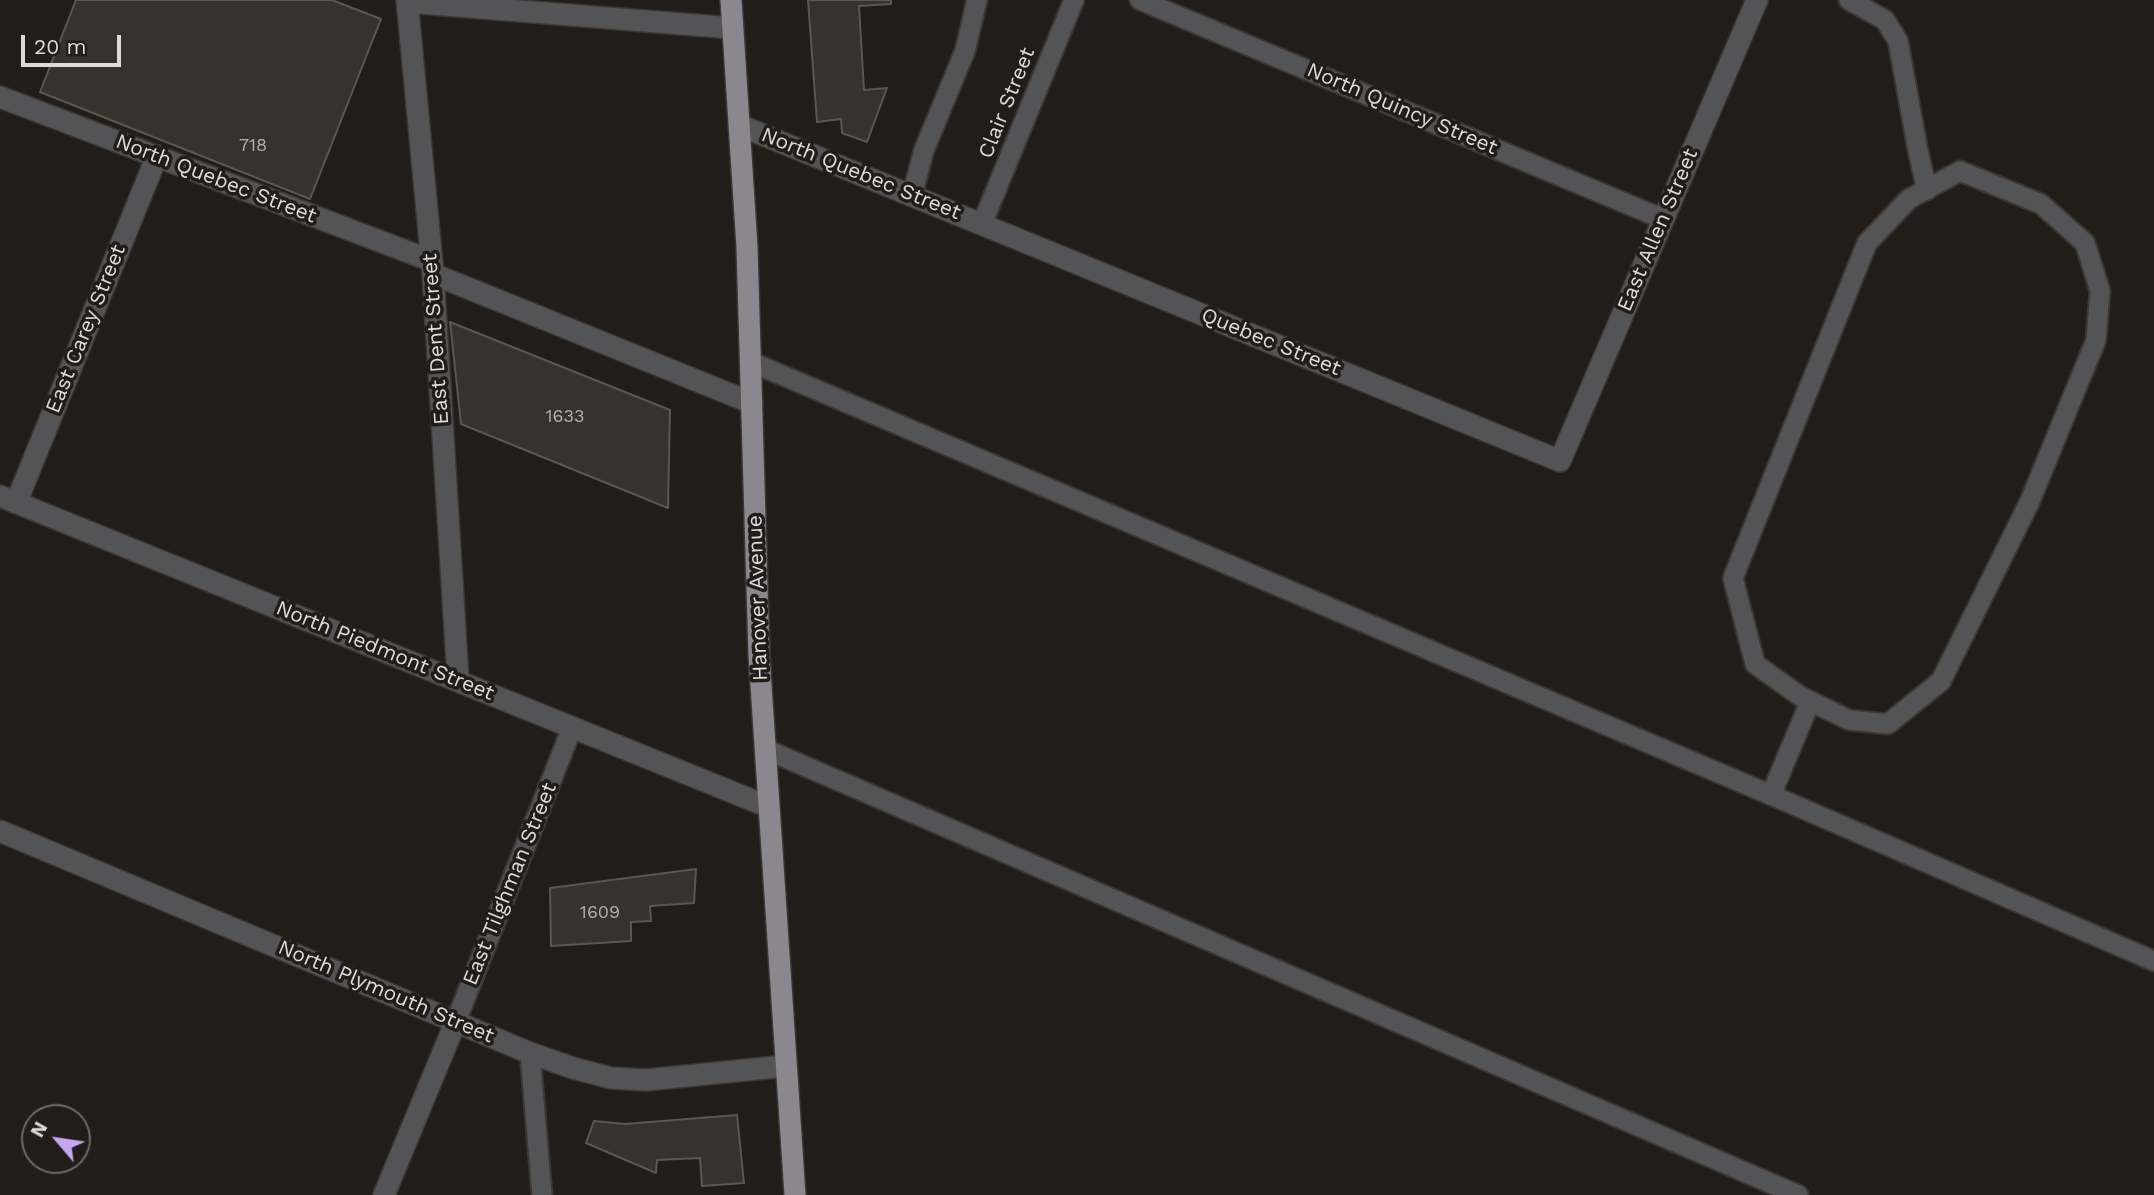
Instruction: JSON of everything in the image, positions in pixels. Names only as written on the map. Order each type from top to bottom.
[{"type":"main road","name":"Hanover Avenue","points":[[731,0],[747,247],[759,655],[795,1195]]},
{"type":"street","name":"East Allen Street","points":[[1560,461],[1757,0]]},
{"type":"street","points":[[407,1],[733,27]]},
{"type":"street","name":"East Dent Street","points":[[407,1],[432,267],[457,679]]},
{"type":"street","name":"North Quebec Street","points":[[0,97],[157,156],[432,267],[752,403]]},
{"type":"street","name":"North Quebec Street","points":[[740,125],[982,224]]},
{"type":"street","name":"East Carey Street","points":[[8,499],[157,156]]},
{"type":"street","name":"Quebec Street","points":[[982,224],[1560,461]]},
{"type":"street","name":"North Piedmont Street","points":[[8,499],[769,807]]},
{"type":"street","name":"North Plymouth Street","points":[[0,831],[530,1053],[573,1068],[611,1078],[646,1080],[786,1066]]},
{"type":"street","name":"East Tilghman Street","points":[[384,1195],[456,1021]]},
{"type":"lane","points":[[912,195],[924,150],[965,51],[977,0]]},
{"type":"lane","name":"Clair Street","points":[[982,224],[1074,0]]},
{"type":"lane","name":"North Quincy Street","points":[[1140,0],[1663,219]]},
{"type":"lane","points":[[1849,0],[1885,20],[1898,41],[1927,190]]},
{"type":"lane","points":[[1960,172],[2041,204],[2085,243],[2100,291],[2096,340],[2030,501],[1941,681],[1888,723],[1849,720],[1810,702],[1755,664],[1733,578],[1867,243],[1909,199],[1960,172]]},
{"type":"lane","points":[[751,362],[1771,795],[2154,961]]},
{"type":"lane","points":[[1771,795],[1810,702]]},
{"type":"lane","name":"East Tilghman Street","points":[[456,1021],[572,728]]},
{"type":"lane","points":[[765,749],[1798,1195]]},
{"type":"lane","points":[[530,1053],[542,1195]]},
{"type":"building","points":[[76,0],[332,0],[381,19],[310,199],[40,92]]},
{"type":"building","points":[[808,0],[891,0],[891,4],[859,6],[864,90],[887,88],[867,142],[842,133],[841,119],[817,122]]},
{"type":"building","points":[[450,322],[670,410],[668,508],[461,424]]},
{"type":"building","points":[[696,869],[694,903],[650,906],[651,921],[631,922],[631,941],[551,946],[550,888]]},
{"type":"building","points":[[737,1115],[744,1183],[702,1186],[700,1158],[657,1160],[656,1173],[586,1143],[594,1121],[625,1124]]}]
